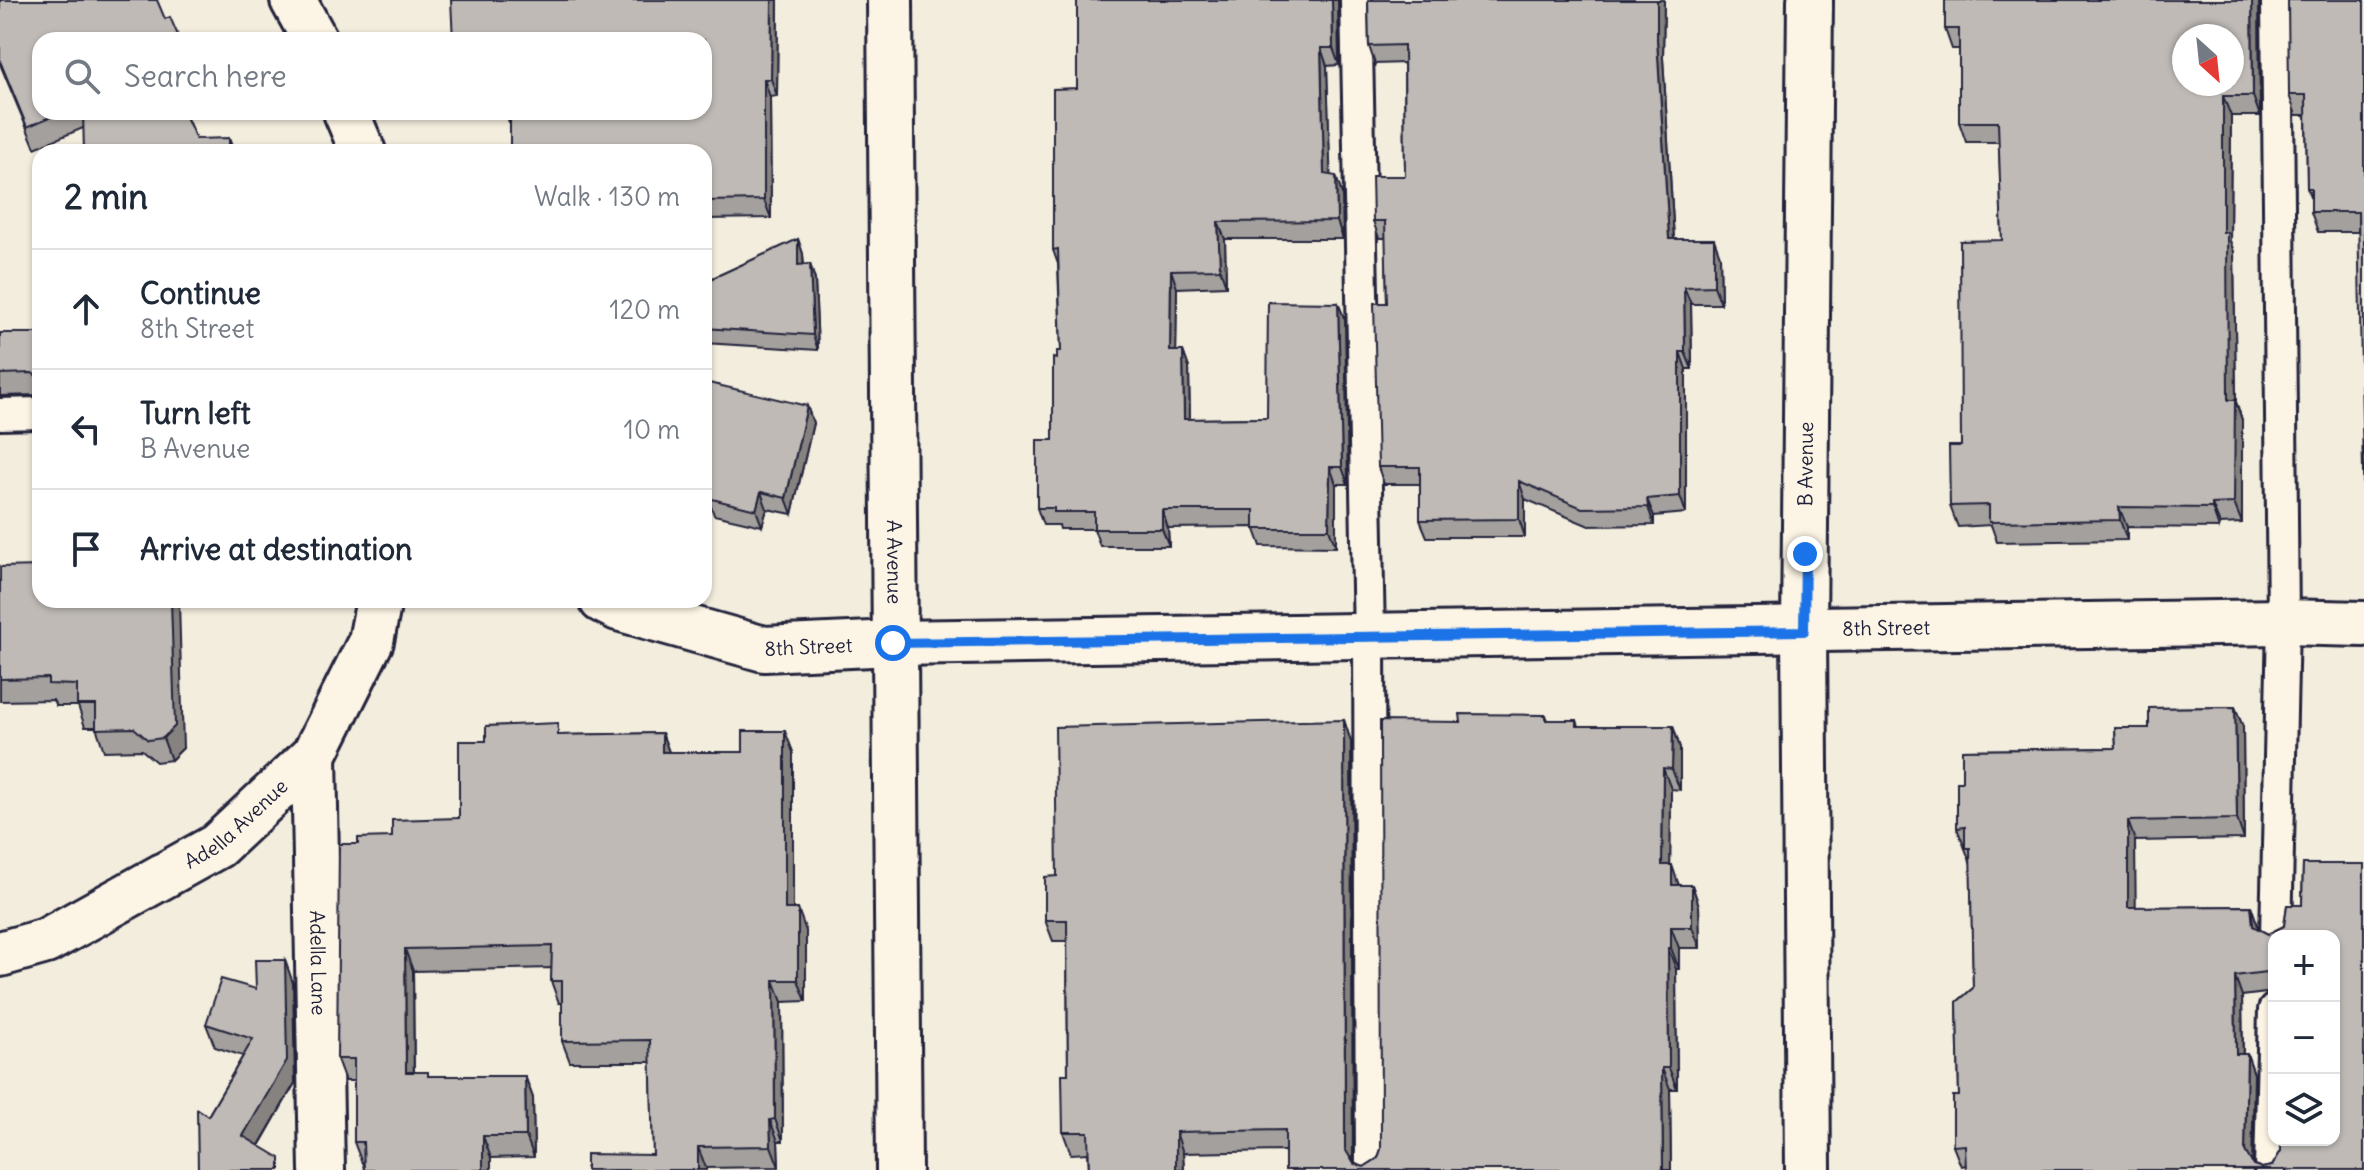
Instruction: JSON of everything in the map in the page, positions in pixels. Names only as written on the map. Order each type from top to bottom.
[{"type":"street","points":[[293,0],[311,32]]},
{"type":"street","name":"A Avenue","points":[[890,0],[899,1170]]},
{"type":"street","name":"B Avenue","points":[[1808,1170],[1804,631],[1810,0]]},
{"type":"street","points":[[349,120],[360,144]]},
{"type":"street","name":"Adella Avenue","points":[[0,954],[46,941],[217,846],[314,755],[371,641],[377,608]]},
{"type":"street","name":"8th Street","points":[[618,608],[764,649],[893,643],[2283,622],[2364,624]]},
{"type":"street","name":"Adella Lane","points":[[314,755],[322,1170]]},
{"type":"lane","points":[[1356,0],[1369,637],[1371,1170]]},
{"type":"lane","points":[[2276,930],[2283,622],[2277,0]]},
{"type":"lane","points":[[0,414],[32,413]]},
{"type":"lane","points":[[2270,1170],[2272,1074]]},
{"type":"building","points":[[0,0],[157,0],[165,19],[170,17],[177,32],[32,32],[32,120],[43,120],[27,127],[0,61]]},
{"type":"building","points":[[451,0],[772,0],[771,79],[764,79],[764,200],[712,201],[712,144],[510,144],[510,120],[712,120],[712,32],[453,32]]},
{"type":"building","points":[[1077,0],[1332,0],[1333,48],[1321,48],[1324,174],[1336,176],[1337,221],[1218,222],[1220,269],[1171,270],[1170,351],[1183,351],[1184,419],[1267,418],[1268,302],[1338,303],[1342,467],[1330,467],[1329,529],[1254,529],[1254,510],[1162,510],[1162,529],[1094,529],[1094,512],[1054,512],[1054,508],[1037,508],[1037,440],[1053,440],[1053,358],[1057,359],[1057,351],[1061,351],[1058,249],[1053,250],[1053,89],[1077,88]]},
{"type":"building","points":[[1368,0],[1657,0],[1669,239],[1714,239],[1714,286],[1684,287],[1685,352],[1680,352],[1680,496],[1647,499],[1648,507],[1582,508],[1519,481],[1519,519],[1420,520],[1420,467],[1378,467],[1374,303],[1387,303],[1385,221],[1373,221],[1372,176],[1405,176],[1404,45],[1369,46]]},
{"type":"building","points":[[1945,0],[2252,0],[2253,96],[2244,96],[2244,24],[2172,24],[2172,96],[2223,96],[2228,400],[2235,400],[2234,503],[2212,504],[2212,508],[2119,507],[2120,520],[1989,522],[1989,505],[1950,506],[1949,446],[1961,446],[1960,241],[2002,240],[1998,122],[1959,122],[1959,29],[1945,29]]},
{"type":"building","points":[[2288,0],[2364,0],[2364,525],[2358,212],[2311,212],[2311,188],[2307,188],[2306,95],[2289,95]]},
{"type":"building","points":[[83,120],[188,120],[196,139],[229,138],[229,144],[84,144]]},
{"type":"building","points":[[798,239],[798,265],[810,264],[813,335],[712,329],[712,278]]},
{"type":"building","points":[[0,333],[32,333],[32,373],[0,374]]},
{"type":"building","points":[[712,384],[807,406],[786,498],[761,492],[756,510],[712,499]]},
{"type":"building","points":[[32,566],[32,608],[171,608],[175,726],[163,738],[148,740],[134,728],[96,729],[96,705],[77,705],[77,685],[48,684],[48,678],[0,679],[0,567]]},
{"type":"building","points":[[2235,707],[2237,819],[2128,821],[2128,907],[2251,906],[2253,926],[2268,934],[2268,972],[2235,976],[2236,1054],[2247,1054],[2245,1151],[2253,1165],[2262,1168],[2272,1166],[2281,1146],[2340,1146],[2340,930],[2276,930],[2284,926],[2287,905],[2302,905],[2303,864],[2364,864],[2364,1170],[1966,1170],[1965,1145],[1953,1146],[1953,1096],[1959,1096],[1957,1002],[1973,988],[1970,848],[1965,848],[1965,827],[1957,828],[1957,782],[1962,782],[1962,750],[2116,748],[2115,728],[2149,728],[2149,708]]},
{"type":"building","points":[[1460,714],[1546,715],[1546,720],[1577,720],[1577,726],[1673,726],[1672,769],[1663,768],[1662,865],[1672,865],[1672,885],[1692,885],[1692,927],[1671,927],[1671,948],[1668,948],[1669,1068],[1662,1068],[1663,1170],[1285,1170],[1285,1130],[1176,1132],[1176,1170],[1089,1170],[1088,1132],[1063,1132],[1062,1074],[1068,1074],[1067,920],[1045,920],[1045,877],[1057,876],[1055,727],[1344,720],[1345,1149],[1354,1164],[1364,1167],[1378,1158],[1381,1149],[1380,721],[1461,722]]},
{"type":"building","points":[[558,723],[558,735],[662,733],[662,752],[743,752],[743,731],[785,731],[785,909],[798,909],[798,980],[774,980],[775,1119],[770,1120],[771,1146],[698,1147],[698,1170],[586,1170],[586,1154],[653,1155],[650,1040],[562,1041],[562,981],[551,981],[552,946],[405,949],[406,1072],[428,1072],[428,1076],[525,1076],[526,1136],[483,1136],[483,1170],[364,1170],[363,1142],[354,1142],[354,1059],[337,1059],[339,844],[358,844],[358,838],[392,837],[392,820],[459,818],[459,741],[486,741],[486,726]]},
{"type":"building","points":[[255,960],[285,960],[287,1060],[243,1136],[280,1158],[280,1170],[198,1170],[197,1109],[208,1116],[253,1039],[206,1024],[221,979],[256,989]]},
{"type":"route","points":[[893,643],[1804,631],[1805,554]]}]
